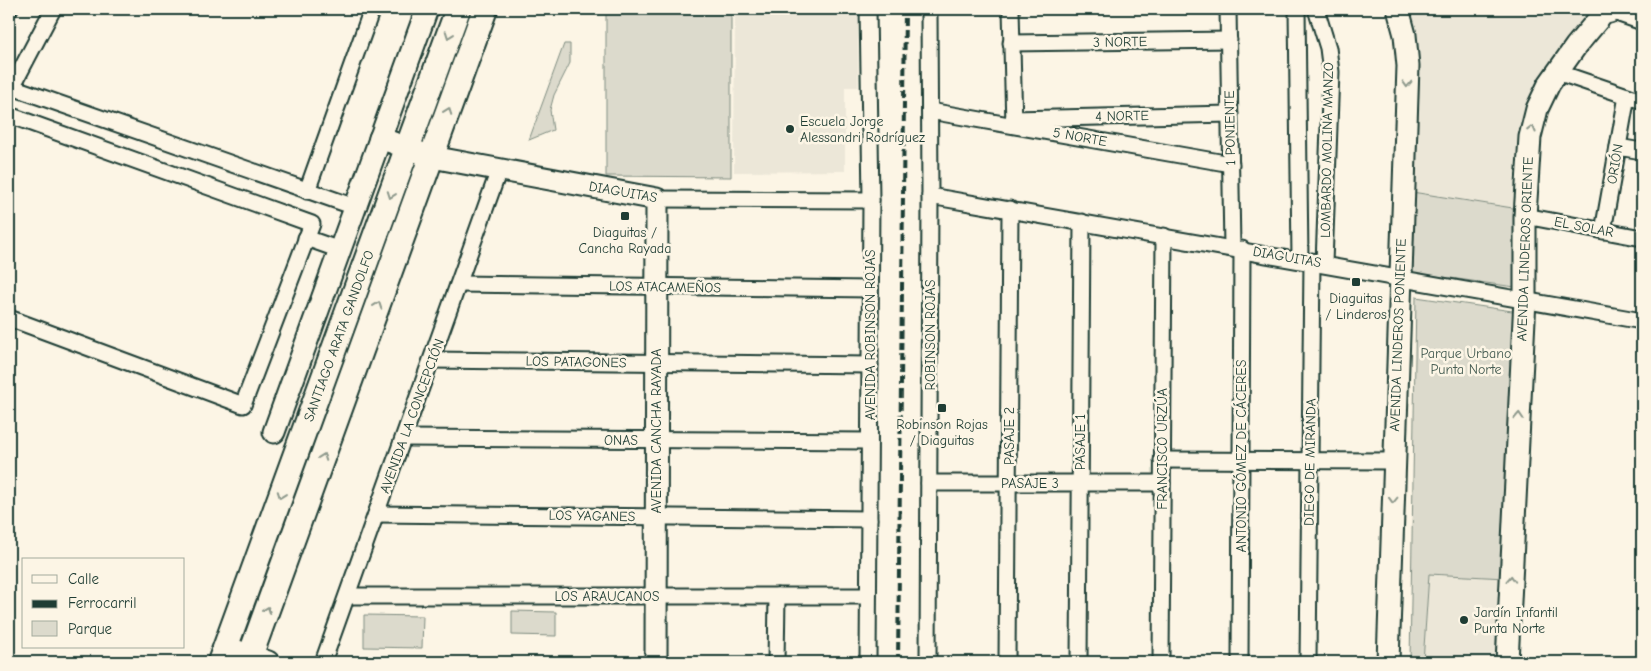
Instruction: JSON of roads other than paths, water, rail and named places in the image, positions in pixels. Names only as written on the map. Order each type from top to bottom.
[{"type":"main road","name":"SANTIAGO ARATA GANDOLFO","points":[[223,655],[458,9]]},
{"type":"main road","name":"SANTIAGO ARATA GANDOLFO","points":[[255,660],[485,9]]},
{"type":"street","points":[[53,9],[12,87],[355,207]]},
{"type":"street","points":[[307,191],[372,9]]},
{"type":"street","points":[[274,432],[427,9]]},
{"type":"street","name":"AVENIDA ROBINSON ROJAS","points":[[868,9],[871,200],[868,662]]},
{"type":"street","name":"ROBINSON ROJAS","points":[[928,662],[929,9]]},
{"type":"street","points":[[1010,9],[1014,122]]},
{"type":"street","name":"1 PONIENTE","points":[[1228,9],[1231,164],[1237,248]]},
{"type":"street","points":[[1297,9],[1312,261]]},
{"type":"street","name":"LOMBARDO MOLINA MANZO","points":[[1312,261],[1331,72],[1327,42],[1316,9]]},
{"type":"street","name":"AVENIDA LINDEROS PONIENTE","points":[[1388,662],[1399,276],[1408,66],[1405,35],[1398,9]]},
{"type":"street","points":[[1606,9],[1642,22]]},
{"type":"street","name":"AVENIDA LINDEROS ORIENTE","points":[[1507,662],[1525,299],[1525,216],[1530,137],[1537,109],[1557,72],[1606,9]]},
{"type":"street","name":"3 NORTE","points":[[1011,43],[1229,40]]},
{"type":"street","points":[[1557,72],[1642,101]]},
{"type":"street","name":"ORIÓN","points":[[1604,231],[1627,96]]},
{"type":"street","name":"5 NORTE","points":[[930,110],[1014,122],[1231,164]]},
{"type":"street","name":"4 NORTE","points":[[1014,122],[1230,114]]},
{"type":"street","points":[[9,115],[312,224],[243,405],[9,318]]},
{"type":"street","name":"DIAGUITAS","points":[[380,138],[432,157],[657,199],[871,200]]},
{"type":"street","points":[[1618,147],[1642,151]]},
{"type":"street","name":"AVENIDA LA CONCEPCIÓN","points":[[323,662],[499,170]]},
{"type":"street","name":"DIAGUITAS","points":[[930,196],[1399,276],[1642,321]]},
{"type":"street","name":"AVENIDA CANCHA RAYADA","points":[[656,662],[657,199]]},
{"type":"street","name":"PASAJE 2","points":[[1007,662],[1010,210]]},
{"type":"street","name":"EL SOLAR","points":[[1525,216],[1642,238]]},
{"type":"street","name":"PASAJE 1","points":[[1079,662],[1082,222]]},
{"type":"street","name":"FRANCISCO URZÚA","points":[[1161,662],[1164,236]]},
{"type":"street","points":[[306,238],[340,250]]},
{"type":"street","name":"ANTONIO GÓMEZ DE CÁCERES","points":[[1237,248],[1241,461],[1240,662]]},
{"type":"street","name":"DIEGO DE MIRANDA","points":[[1308,662],[1312,261]]},
{"type":"street","name":"LOS ATACAMEÑOS","points":[[459,284],[870,289]]},
{"type":"street","name":"LOS PATAGONES","points":[[432,360],[870,365]]},
{"type":"street","name":"ONAS","points":[[404,438],[869,440]]},
{"type":"street","points":[[1162,460],[1394,462]]},
{"type":"street","name":"PASAJE 3","points":[[929,483],[1162,483]]},
{"type":"street","name":"LOS YAGANES","points":[[376,514],[869,519]]},
{"type":"street","name":"LOS ARAUCANOS","points":[[347,596],[868,596]]},
{"type":"street","points":[[776,662],[777,596]]},
{"type":"street","points":[[223,655],[255,660]]},
{"type":"railway","points":[[9,26],[18,9]]},
{"type":"railway","points":[[898,662],[905,9]]},
{"type":"place","name":"Escuela Jorge Alessandri Rodríguez","points":[[790,129]]},
{"type":"place","name":"Diaguitas / Cancha Rayada","points":[[625,216]]},
{"type":"place","name":"Diaguitas / Linderos","points":[[1356,282]]},
{"type":"place","name":"Robinson Rojas / Diaguitas","points":[[942,408]]},
{"type":"place","name":"Jardín Infantil Punta Norte","points":[[1464,620]]},
{"type":"park label","name":"Parque Urbano Punta Norte","points":[[1466,362]]}]
